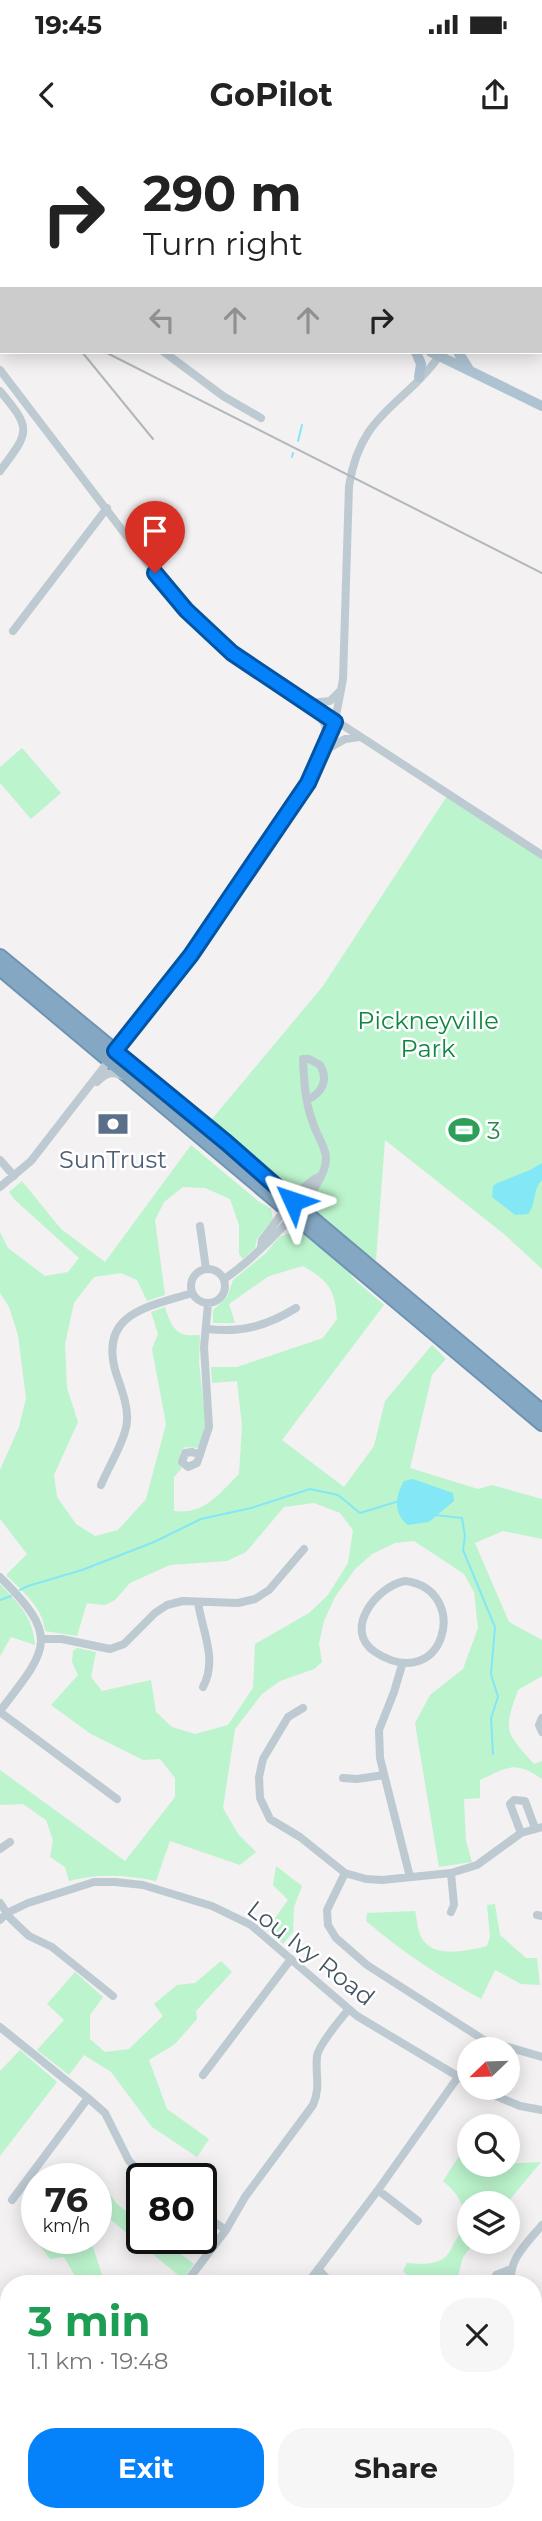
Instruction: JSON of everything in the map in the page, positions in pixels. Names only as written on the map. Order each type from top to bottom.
[{"type":"highway","points":[[0,956],[111,1055],[135,1083],[542,1411]]},
{"type":"highway","points":[[0,969],[227,1143],[293,1208],[542,1424]]},
{"type":"main road","points":[[417,354],[421,364],[419,377]]},
{"type":"main road","points":[[439,354],[542,406]]},
{"type":"main road","points":[[459,354],[471,372]]},
{"type":"street","points":[[167,354],[223,396],[261,418]]},
{"type":"street","points":[[0,1187],[30,1161],[191,955],[308,783],[325,748],[339,706],[353,464],[363,438],[383,412],[419,377],[436,354]]},
{"type":"street","points":[[0,370],[167,589],[232,653],[542,855]]},
{"type":"street","points":[[0,391],[24,424],[20,444],[0,471]]},
{"type":"street","points":[[13,631],[107,508]]},
{"type":"street","points":[[312,706],[324,703],[341,690]]},
{"type":"street","points":[[312,706],[325,724],[325,748]]},
{"type":"street","points":[[339,706],[356,734]]},
{"type":"street","points":[[325,748],[356,734]]},
{"type":"street","points":[[224,1279],[248,1262],[261,1247],[262,1240],[293,1208],[313,1179],[321,1176],[326,1163],[325,1152],[312,1121],[307,1100],[303,1059],[320,1065],[325,1078],[321,1090],[307,1100]]},
{"type":"street","points":[[75,1104],[107,1074],[117,1073],[135,1083]]},
{"type":"street","points":[[0,1160],[14,1176]]},
{"type":"street","points":[[200,1226],[206,1269]]},
{"type":"street","points":[[206,1269],[218,1272],[224,1279],[226,1289],[223,1296],[215,1302],[208,1304],[197,1300],[192,1293],[192,1279],[199,1271],[206,1269]]},
{"type":"street","points":[[102,1485],[127,1429],[128,1416],[111,1348],[116,1331],[138,1310],[192,1293]]},
{"type":"street","points":[[200,1455],[209,1427],[205,1359],[208,1304]]},
{"type":"street","points":[[207,1329],[243,1330],[261,1326],[296,1308]]},
{"type":"street","points":[[42,1639],[62,1639],[110,1649],[124,1644],[155,1613],[167,1605],[183,1601],[238,1603],[255,1599],[269,1590],[304,1549]]},
{"type":"street","points":[[0,1577],[33,1611],[42,1639],[34,1665],[0,1712],[117,1799]]},
{"type":"street","points":[[405,1581],[422,1586],[434,1595],[442,1609],[444,1625],[440,1640],[432,1653],[414,1663],[401,1665],[372,1649],[364,1640],[361,1629],[363,1618],[373,1601],[388,1586],[405,1581]]},
{"type":"street","points":[[198,1602],[211,1664],[203,1687]]},
{"type":"street","points":[[401,1665],[379,1730],[380,1758],[410,1877]]},
{"type":"street","points":[[303,1708],[288,1717],[263,1759],[259,1777],[260,1798],[270,1819],[300,1837],[345,1872],[375,1880],[451,1873],[477,1865],[521,1833],[538,1827],[525,1801],[521,1799],[510,1804],[521,1833]]},
{"type":"street","points":[[542,1718],[539,1725],[542,1732]]},
{"type":"street","points":[[343,1778],[384,1775]]},
{"type":"street","points":[[0,1849],[10,1842]]},
{"type":"street","points":[[345,1872],[327,1910],[328,1925],[335,1938],[367,1965],[484,2040],[542,2057]]},
{"type":"street","points":[[451,1873],[454,1905],[451,1912]]},
{"type":"street","name":"Lou Ivy Road","points":[[0,1920],[7,1913],[28,1903],[94,1882],[131,1882],[159,1889],[232,1915],[251,1925],[348,2010],[457,2076]]},
{"type":"street","points":[[0,1903],[29,1936],[52,1947],[113,1996]]},
{"type":"street","points":[[204,2075],[291,1959]]},
{"type":"street","points":[[192,2275],[313,2105],[318,2095],[317,2055],[348,2010]]},
{"type":"street","points":[[0,2027],[105,2113],[124,2152],[133,2163]]},
{"type":"street","points":[[314,2275],[457,2078]]},
{"type":"street","points":[[12,2200],[88,2098]]},
{"type":"street","points":[[506,2100],[542,2110]]},
{"type":"street","points":[[378,2190],[418,2221]]},
{"type":"street","points":[[217,2224],[226,2230]]},
{"type":"street","points":[[511,2275],[516,2259],[542,2225]]},
{"type":"street","points":[[318,2269],[324,2275]]},
{"type":"street","points":[[498,2275],[511,2269]]},
{"type":"green space","points":[[22,748],[61,793],[31,819],[0,783],[0,767]]},
{"type":"green space","name":"Pickneyville Park","points":[[447,796],[542,858],[542,1269],[504,1234],[385,1140],[376,1260],[319,1232],[202,1131],[323,986]]},
{"type":"green space","points":[[191,1145],[271,1209],[273,1219],[257,1239],[255,1248],[243,1259],[239,1254],[239,1225],[230,1199],[205,1188],[183,1187],[164,1202],[155,1220],[165,1295],[147,1301],[137,1280],[121,1273],[94,1277],[74,1303],[65,1344],[67,1388],[78,1422],[54,1475],[57,1497],[76,1524],[95,1536],[118,1530],[146,1499],[166,1424],[152,1349],[158,1334],[151,1312],[165,1307],[176,1330],[185,1335],[200,1335],[199,1363],[206,1423],[199,1448],[185,1447],[180,1452],[179,1464],[182,1468],[174,1477],[174,1511],[194,1510],[218,1496],[239,1474],[242,1426],[237,1381],[212,1383],[211,1367],[237,1367],[323,1338],[337,1319],[329,1287],[319,1276],[303,1266],[269,1276],[229,1304],[235,1323],[213,1323],[213,1310],[227,1297],[233,1280],[266,1253],[279,1237],[298,1230],[345,1266],[355,1280],[384,1305],[282,1440],[344,1487],[374,1446],[385,1401],[432,1345],[446,1359],[432,1375],[410,1468],[478,1489],[492,1485],[542,1499],[542,1539],[503,1531],[475,1543],[509,1622],[542,1640],[542,1676],[518,1690],[509,1723],[512,1737],[524,1753],[534,1764],[542,1761],[542,1779],[524,1769],[511,1767],[480,1780],[480,1798],[464,1799],[466,1841],[472,1862],[439,1867],[415,1723],[430,1695],[463,1669],[478,1628],[474,1592],[464,1574],[414,1541],[395,1543],[372,1554],[355,1569],[335,1597],[324,1621],[319,1643],[322,1662],[314,1669],[280,1681],[262,1694],[235,1729],[223,1808],[238,1834],[256,1852],[240,1865],[170,1841],[156,1881],[112,1876],[69,1881],[65,1867],[50,1857],[53,1840],[46,1820],[23,1804],[0,1805],[0,1770],[125,1861],[175,1797],[175,1778],[160,1759],[143,1760],[91,1734],[51,1705],[78,1675],[72,1662],[73,1651],[77,1648],[96,1652],[91,1677],[102,1691],[151,1680],[156,1712],[172,1727],[195,1734],[228,1725],[253,1688],[255,1644],[309,1613],[328,1595],[348,1563],[353,1530],[340,1513],[314,1503],[284,1507],[246,1552],[227,1561],[170,1565],[130,1583],[115,1600],[105,1605],[87,1603],[77,1636],[45,1631],[36,1607],[6,1575],[27,1554],[0,1519],[0,1470],[19,1427],[26,1398],[18,1335],[9,1307],[0,1293],[0,1232],[8,1248],[45,1276],[68,1272],[79,1258],[9,1192],[22,1181],[61,1229],[105,1262]]},
{"type":"green space","points":[[0,1584],[28,1619],[35,1645],[11,1637],[0,1656]]},
{"type":"green space","points":[[276,1866],[302,1886],[294,1907],[293,1932],[283,1944],[267,1929],[288,1900],[273,1885]]},
{"type":"green space","points":[[495,1904],[500,1935],[526,1958],[537,1958],[540,1985],[521,1984],[495,1970],[481,1999],[421,1963],[366,1921],[367,1913],[415,1911],[419,1931],[431,1948],[459,1951],[487,1946],[490,1937],[487,1905]]},
{"type":"green space","points":[[221,1961],[232,1972],[196,2011],[197,2019],[175,2044],[149,2060],[167,2109],[209,2139],[197,2157],[152,2127],[111,2072],[84,2055],[69,2075],[37,2050],[64,2020],[47,2004],[75,1972],[103,1997],[90,2015],[90,2039],[105,2052],[129,2049],[163,2016],[154,2004],[177,1985],[195,1983]]},
{"type":"green space","points":[[20,2050],[57,2082],[0,2156],[0,2071]]},
{"type":"green space","points":[[457,2159],[457,2177],[520,2177],[520,2163],[541,2162],[517,2191],[457,2191],[457,2196],[443,2181]]},
{"type":"green space","points":[[112,2197],[126,2211],[126,2232],[112,2221]]},
{"type":"green space","points":[[457,2238],[457,2254],[465,2254],[458,2275],[407,2275],[403,2271],[407,2263],[436,2262],[449,2252]]},
{"type":"green space","points":[[46,2254],[95,2254],[102,2275],[74,2275],[64,2257],[50,2259]]},
{"type":"green space","points":[[153,2254],[181,2254],[194,2264],[186,2275],[178,2275]]},
{"type":"water","points":[[542,1163],[542,1180],[528,1214],[515,1215],[492,1197],[493,1186],[497,1183]]},
{"type":"water","points":[[413,1479],[453,1493],[454,1501],[429,1522],[408,1525],[400,1516],[397,1499],[404,1481]]},
{"type":"waterway","points":[[298,441],[302,425]]},
{"type":"waterway","points":[[292,457],[293,453]]},
{"type":"waterway","points":[[20,1590],[154,1542],[201,1519],[251,1508],[310,1489],[338,1495],[360,1513],[399,1501]]},
{"type":"waterway","points":[[435,1515],[462,1518],[465,1536],[463,1550],[495,1627],[491,1674],[498,1697],[491,1718],[493,1754]]},
{"type":"waterway","points":[[0,1600],[11,1596]]},
{"type":"railway","points":[[84,354],[153,439]]},
{"type":"railway","points":[[109,354],[542,573]]},
{"type":"place","name":"SunTrust","points":[[113,1124]]},
{"type":"place","name":"3","points":[[464,1130]]},
{"type":"route","points":[[155,573],[186,610],[232,653],[335,722],[308,783],[191,955],[115,1051],[293,1201]]}]
